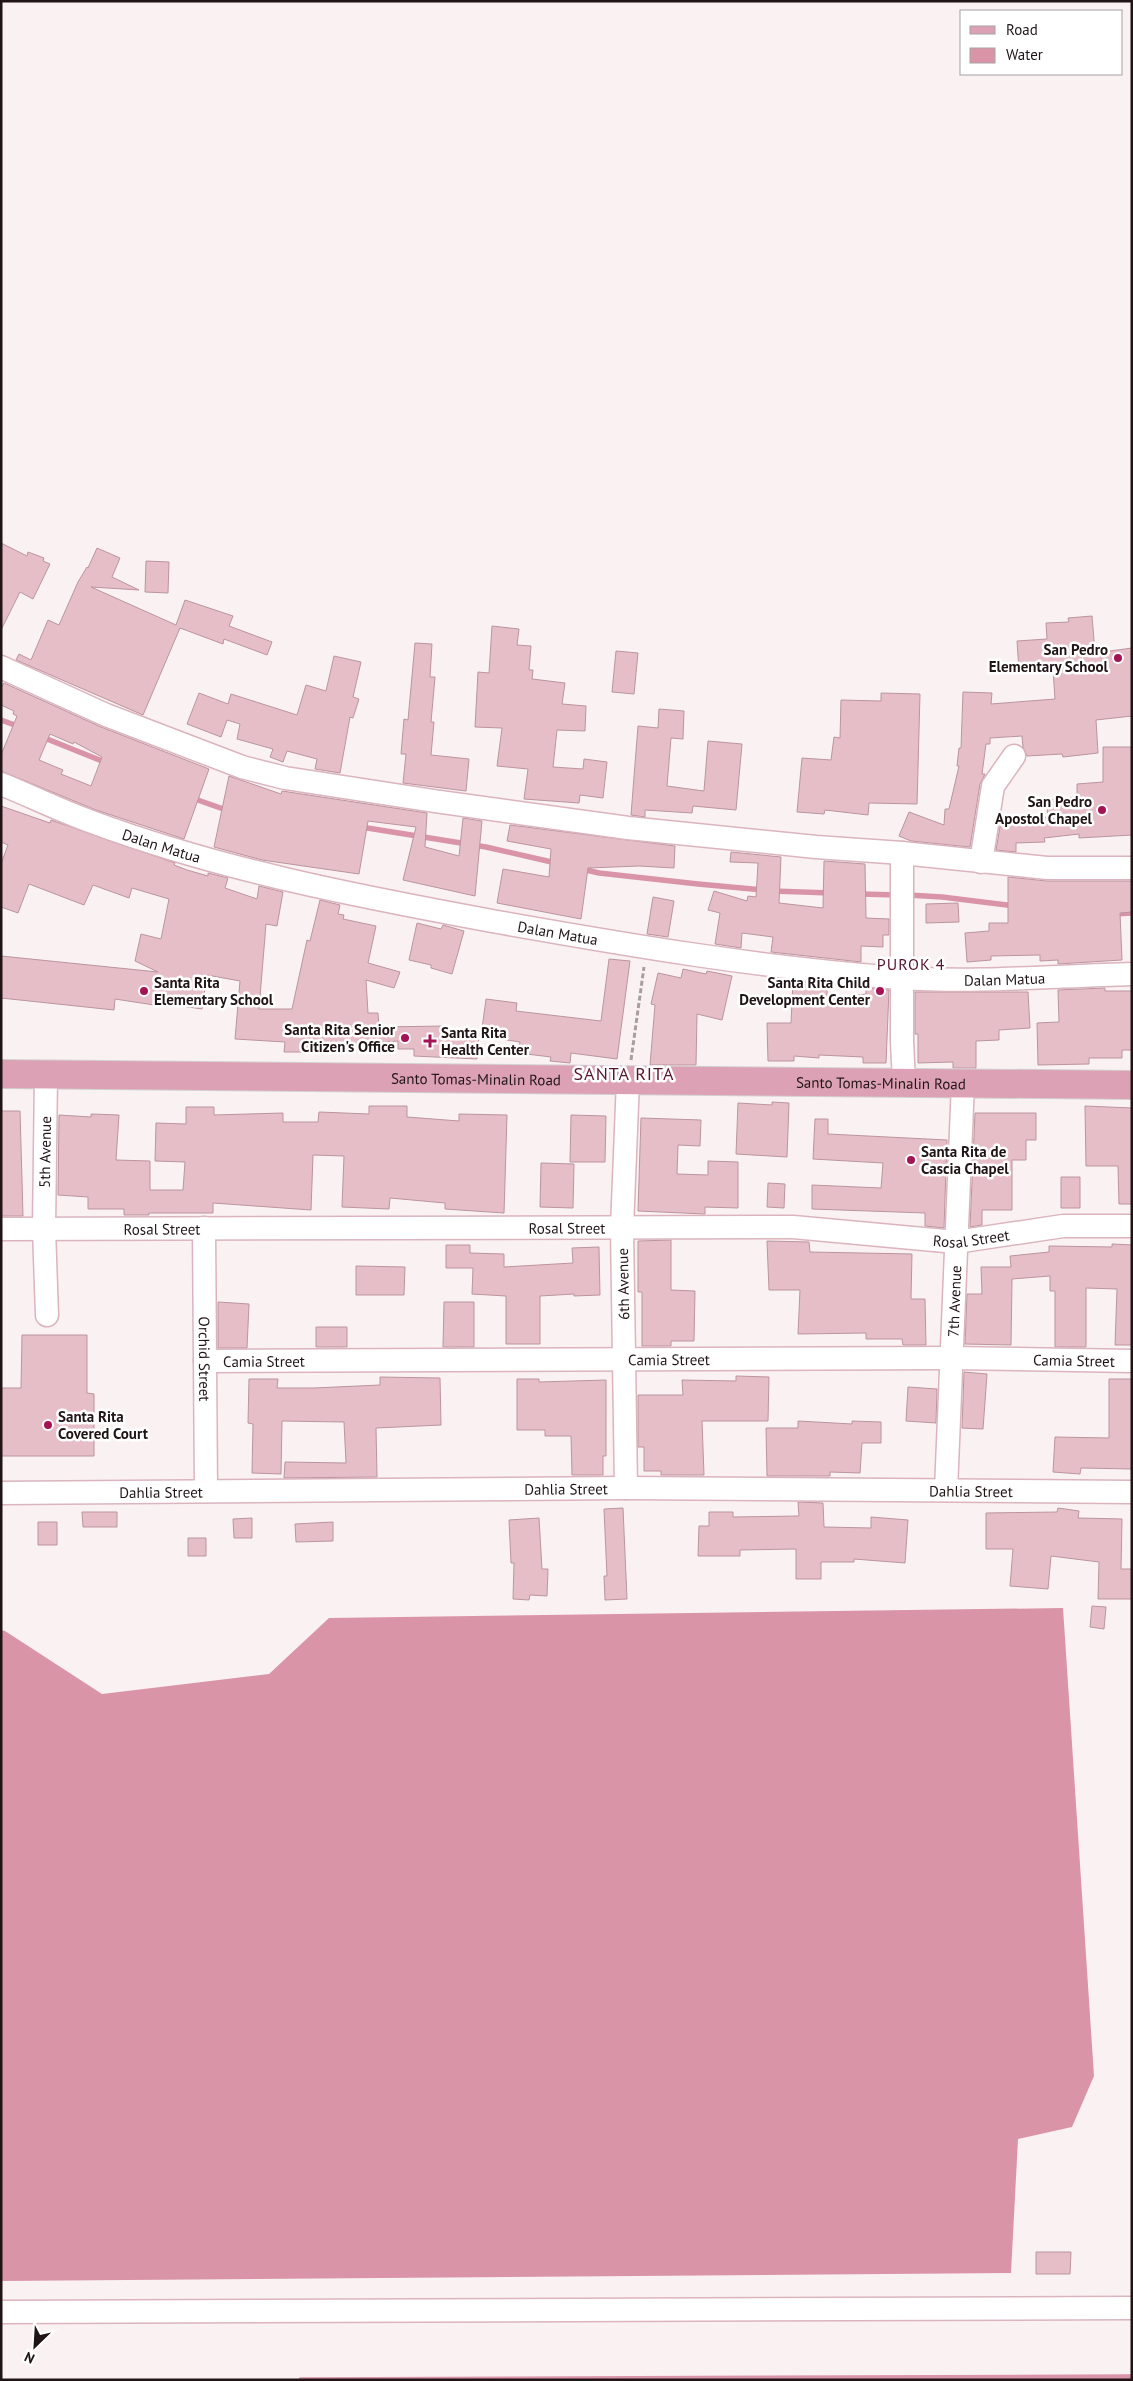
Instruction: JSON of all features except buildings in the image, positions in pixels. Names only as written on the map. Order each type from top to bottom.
[{"type":"main road","name":"Santo Tomas-Minalin Road","points":[[1,1074],[1132,1085]]},
{"type":"street","points":[[1,667],[106,715],[242,767],[284,778],[434,802],[628,828],[816,847],[902,852],[1047,868],[1132,868]]},
{"type":"street","points":[[981,862],[993,786],[1014,756]]},
{"type":"street","name":"Dalan Matua","points":[[1,784],[92,822],[191,854],[242,868],[371,898],[646,949],[784,968],[901,978],[964,980],[1132,974]]},
{"type":"street","points":[[902,852],[901,978],[904,1083]]},
{"type":"street","name":"5th Avenue","points":[[46,1074],[44,1229],[47,1315]]},
{"type":"street","name":"6th Avenue","points":[[626,1488],[622,1228],[628,1080]]},
{"type":"street","name":"7th Avenue","points":[[946,1490],[963,1083]]},
{"type":"street","name":"Rosal Street","points":[[1,1229],[793,1227],[956,1242],[1063,1226],[1132,1226]]},
{"type":"street","name":"Orchid Street","points":[[204,1228],[206,1491]]},
{"type":"street","name":"Camia Street","points":[[205,1361],[951,1358],[1132,1361]]},
{"type":"street","name":"Dahlia Street","points":[[1,1493],[626,1488],[1132,1492]]},
{"type":"street","points":[[1,2312],[1132,2308]]},
{"type":"path","points":[[628,1080],[646,949]]},
{"type":"water","points":[[1063,1608],[1094,2076],[1072,2127],[1018,2139],[1011,2273],[1,2281],[1,1630],[102,1694],[269,1674],[329,1618]]},
{"type":"waterway","points":[[1,720],[20,727]]},
{"type":"waterway","points":[[42,737],[107,763]]},
{"type":"waterway","points":[[192,798],[229,811]]},
{"type":"waterway","points":[[361,827],[486,847],[556,863]]},
{"type":"waterway","points":[[582,869],[599,873],[763,890]]},
{"type":"waterway","points":[[773,891],[831,893]]},
{"type":"waterway","points":[[860,894],[898,895]]},
{"type":"waterway","points":[[908,895],[1015,906]]},
{"type":"waterway","points":[[1114,914],[1132,913]]},
{"type":"waterway","points":[[301,2380],[1132,2377]]},
{"type":"place","name":"San Pedro Elementary School","points":[[1118,658]]},
{"type":"place","name":"San Pedro Apostol Chapel","points":[[1102,810]]},
{"type":"place","name":"Santa Rita Elementary School","points":[[144,991]]},
{"type":"place","name":"Santa Rita Child Development Center","points":[[880,991]]},
{"type":"place","name":"Santa Rita Senior Citizen's Office","points":[[405,1038]]},
{"type":"place","name":"Santa Rita Health Center","points":[[430,1041]]},
{"type":"place","name":"Santa Rita de Cascia Chapel","points":[[911,1160]]},
{"type":"place","name":"Santa Rita Covered Court","points":[[48,1425]]},
{"type":"district","name":"PUROK 4","points":[[911,964]]},
{"type":"district","name":"SANTA RITA","points":[[624,1073]]}]
